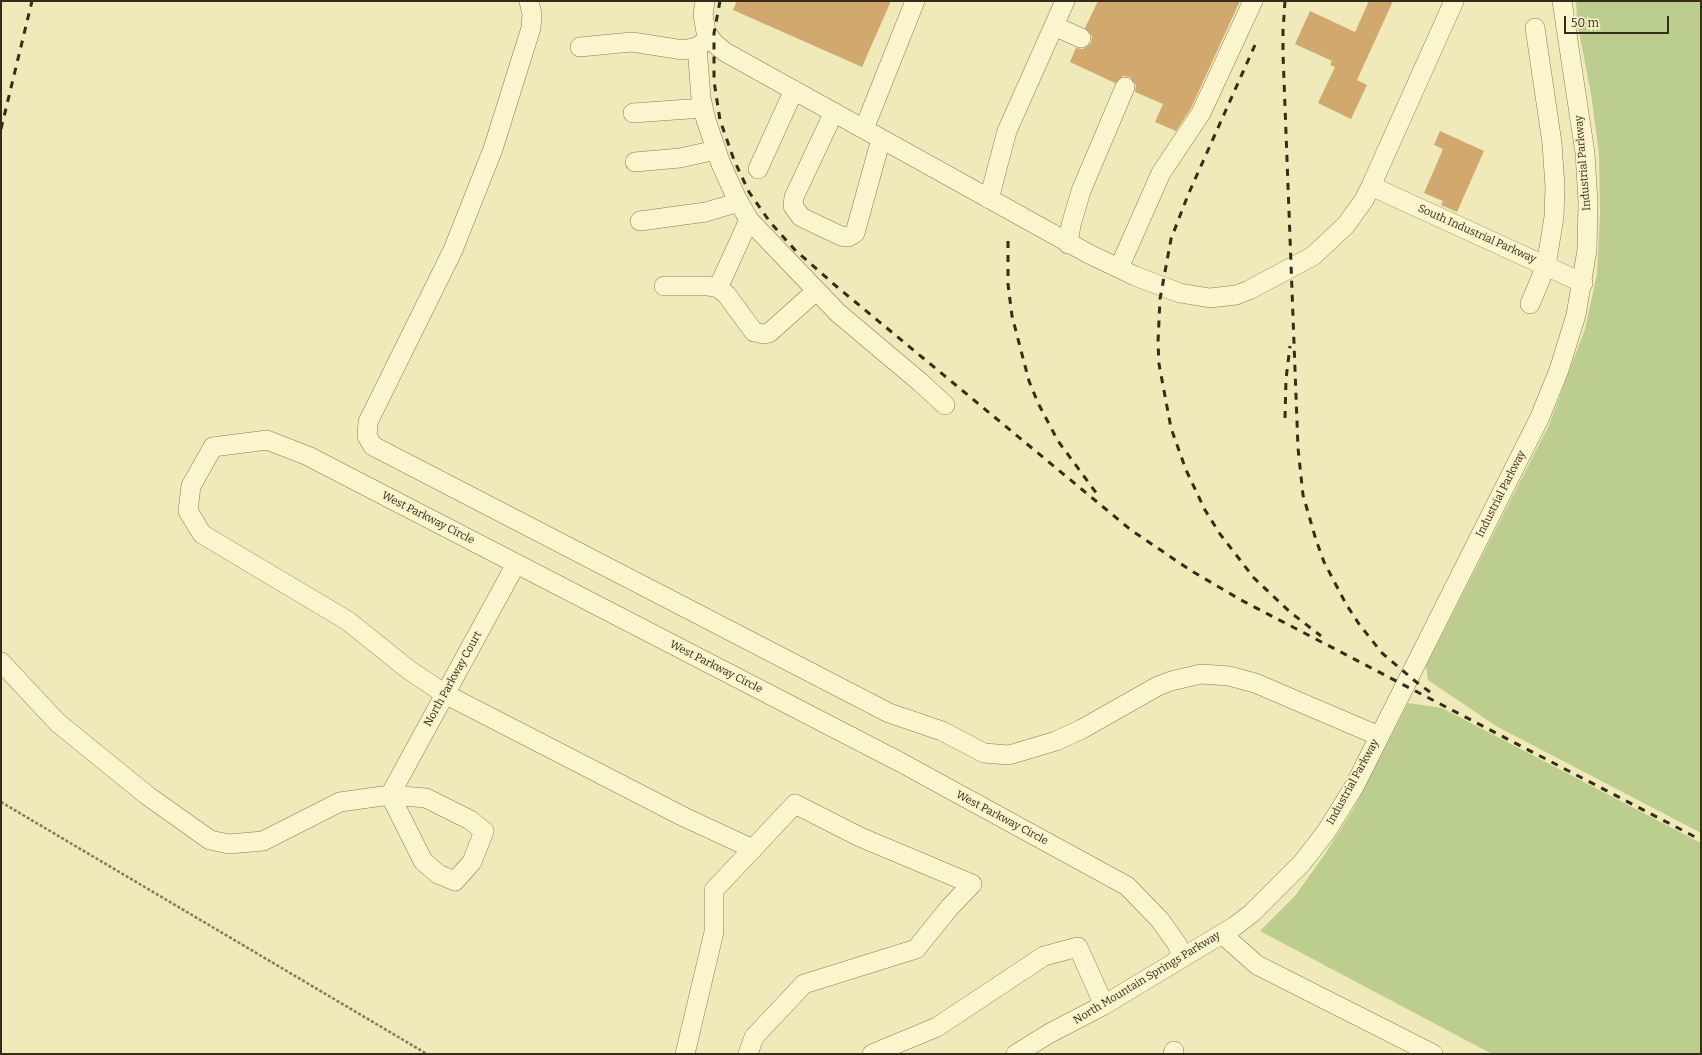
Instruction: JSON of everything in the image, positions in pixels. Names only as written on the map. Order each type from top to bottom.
[{"type":"street","points":[[529,1],[532,14],[531,28],[493,149],[453,250],[368,422],[367,436],[373,446],[884,710],[905,719],[942,731],[984,753],[1009,755],[1056,741],[1082,729],[1158,686],[1201,674],[1242,678],[1316,708],[1379,736]]},
{"type":"street","points":[[706,1],[703,15],[704,42],[701,98],[716,150],[739,202],[749,220],[816,291],[855,328],[920,382],[945,406]]},
{"type":"street","points":[[864,130],[916,1]]},
{"type":"street","points":[[1119,268],[1161,173],[1201,113],[1253,1]]},
{"type":"street","points":[[580,47],[623,42],[645,44],[676,50],[704,42],[834,112],[1068,244],[1119,268],[1190,296],[1210,298],[1236,294],[1249,290],[1313,256],[1324,247],[1355,213],[1371,186],[1454,1]]},
{"type":"street","name":"Industrial Parkway","points":[[1229,930],[1275,892],[1302,863],[1326,832],[1354,787],[1548,400],[1568,346],[1582,282],[1588,226],[1587,178],[1562,1]]},
{"type":"street","points":[[989,199],[1007,131],[1054,26],[1060,2]]},
{"type":"street","points":[[1054,26],[1081,38]]},
{"type":"street","points":[[1530,304],[1546,266],[1554,213],[1554,165],[1535,28]]},
{"type":"street","points":[[1068,244],[1071,225],[1081,191],[1125,87]]},
{"type":"street","points":[[758,169],[794,90]]},
{"type":"street","points":[[633,113],[704,108]]},
{"type":"street","points":[[834,112],[794,197],[793,206],[801,216],[841,236],[848,237],[855,233],[881,139]]},
{"type":"street","points":[[634,162],[680,158],[716,150]]},
{"type":"street","name":"South Industrial Parkway","points":[[1371,186],[1582,282]]},
{"type":"street","points":[[640,221],[706,212],[739,202]]},
{"type":"street","points":[[718,288],[749,220]]},
{"type":"street","points":[[664,286],[708,286],[718,288],[726,294],[754,332],[764,334],[770,333],[816,291]]},
{"type":"street","name":"West Parkway Circle","points":[[445,694],[409,670],[348,621],[202,534],[188,511],[191,486],[213,446],[267,440],[308,456],[900,762],[1128,886],[1160,920],[1177,944],[1182,957]]},
{"type":"street","name":"North Parkway Court","points":[[390,795],[516,564]]},
{"type":"street","points":[[1,662],[58,723],[148,796],[210,840],[229,844],[263,841],[340,802],[390,795],[426,798],[470,820],[484,831],[472,862],[455,881],[438,874],[423,861],[390,795]]},
{"type":"street","points":[[445,694],[684,817],[753,849]]},
{"type":"street","points":[[686,1054],[714,932],[714,890],[795,804],[860,837],[972,884],[950,907],[916,949],[804,984],[754,1037],[748,1054]]},
{"type":"street","points":[[1229,930],[1257,965],[1433,1054]]},
{"type":"street","name":"North Mountain Springs Parkway","points":[[1016,1054],[1050,1033],[1104,1006],[1182,957],[1229,930]]},
{"type":"street","points":[[872,1054],[937,1027],[1044,956],[1078,947],[1104,1006]]},
{"type":"path","points":[[1,802],[427,1054]]},
{"type":"green space","points":[[1576,1],[1701,1],[1701,833],[1496,726],[1428,680],[1426,666],[1549,425],[1585,329],[1597,274],[1600,213],[1599,154],[1591,94],[1577,21]]},
{"type":"green space","points":[[1408,703],[1442,708],[1701,843],[1701,1054],[1492,1054],[1260,931],[1295,896],[1325,854],[1354,808]]},
{"type":"building","points":[[737,1],[891,1],[862,67],[733,10]]},
{"type":"building","points":[[1098,1],[1240,1],[1191,108],[1176,131],[1155,122],[1163,104],[1135,92],[1136,85],[1130,77],[1123,76],[1115,83],[1070,62],[1076,48],[1083,49],[1091,43],[1092,36],[1085,28]]},
{"type":"building","points":[[1369,1],[1393,1],[1357,80],[1367,85],[1351,119],[1318,103],[1335,67],[1330,65],[1332,61],[1295,44],[1310,11],[1355,32]]},
{"type":"building","points":[[1440,131],[1484,151],[1457,212],[1441,205],[1443,201],[1424,193],[1443,149],[1434,145]]},
{"type":"railway","points":[[1,129],[32,1]]},
{"type":"railway","points":[[720,1],[714,33],[714,81],[720,120],[734,160],[749,192],[770,222],[795,250],[836,286],[1131,530],[1190,570],[1241,600],[1701,840]]},
{"type":"railway","points":[[1285,1],[1283,54],[1298,448],[1303,495],[1324,562],[1346,604],[1359,624],[1382,653],[1434,695]]},
{"type":"railway","points":[[1255,45],[1188,195],[1171,239],[1160,299],[1158,342],[1159,364],[1171,428],[1186,470],[1205,510],[1220,534],[1254,578],[1290,612],[1321,636]]},
{"type":"railway","points":[[1008,241],[1008,284],[1012,316],[1029,381],[1038,403],[1058,441],[1100,498]]},
{"type":"railway","points":[[1285,418],[1286,379],[1290,346]]}]
